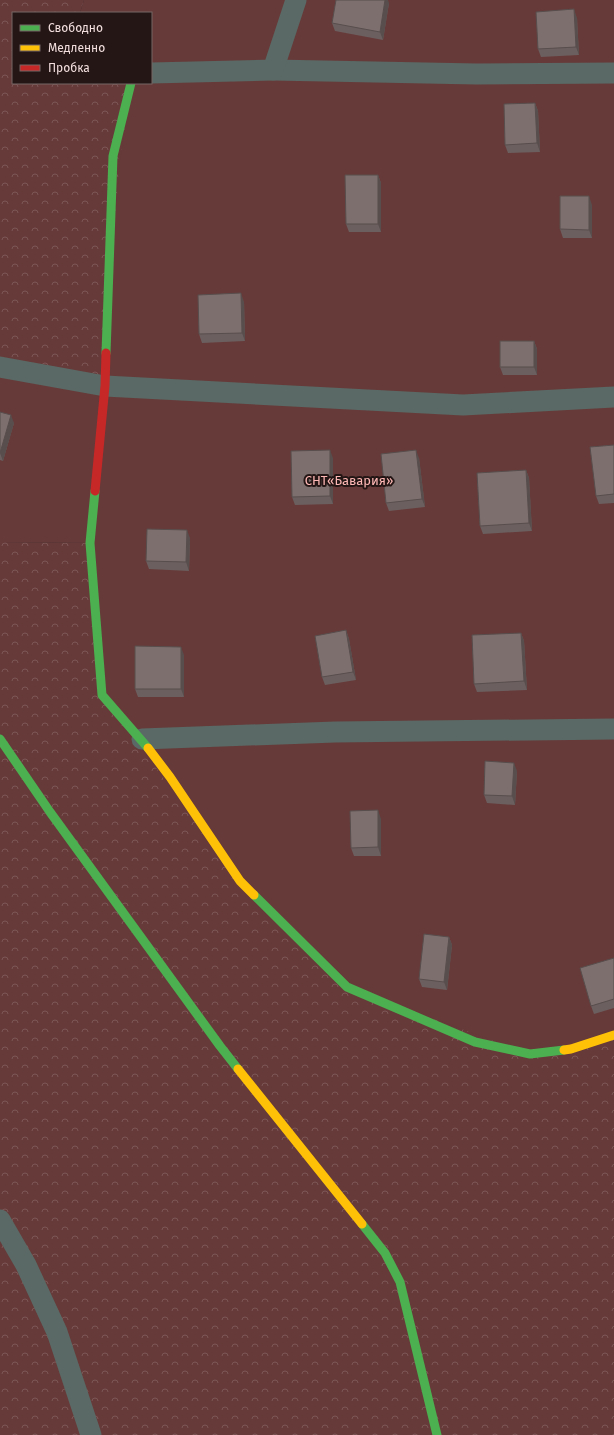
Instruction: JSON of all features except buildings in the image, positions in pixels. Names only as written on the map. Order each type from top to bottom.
[{"type":"street","points":[[273,70],[296,0]]},
{"type":"street","points":[[152,72],[273,70],[477,74],[614,73]]},
{"type":"street","points":[[131,84],[113,156],[105,386],[90,543],[102,695],[142,739],[170,777],[240,881],[347,987],[475,1042],[530,1054],[571,1049],[614,1035]]},
{"type":"street","points":[[0,367],[105,386],[463,405],[614,398]]},
{"type":"street","points":[[142,739],[335,732],[614,729]]},
{"type":"street","points":[[0,739],[50,812],[220,1046],[385,1253],[400,1282],[437,1435]]},
{"type":"street","points":[[0,1220],[26,1264],[57,1332],[91,1435]]},
{"type":"green space","points":[[0,0],[84,0],[80,12],[12,12],[12,84],[132,84],[100,385],[0,367]]},
{"type":"green space","name":"СНТ«Бавария»","points":[[84,0],[614,0],[614,1035],[530,1054],[347,987],[240,881],[102,695],[90,543],[0,542],[0,367],[100,385],[120,161],[132,84],[152,84],[152,12],[80,12]]},
{"type":"green space","points":[[0,542],[90,543],[614,1035],[614,1435],[0,1435]]},
{"type":"traffic: fast","points":[[106,353],[113,156],[131,84]]},
{"type":"traffic: fast","points":[[95,491],[90,543],[102,695],[148,748]]},
{"type":"traffic: fast","points":[[0,739],[50,812],[238,1069]]},
{"type":"traffic: fast","points":[[254,895],[347,987],[475,1042],[530,1054],[564,1050]]},
{"type":"traffic: fast","points":[[362,1224],[385,1253],[400,1282],[437,1435]]},
{"type":"traffic: slow","points":[[148,748],[170,777],[240,881],[254,895]]},
{"type":"traffic: slow","points":[[564,1050],[614,1035]]},
{"type":"traffic: slow","points":[[238,1069],[362,1224]]},
{"type":"traffic: jam","points":[[95,491],[105,386],[106,353]]}]
